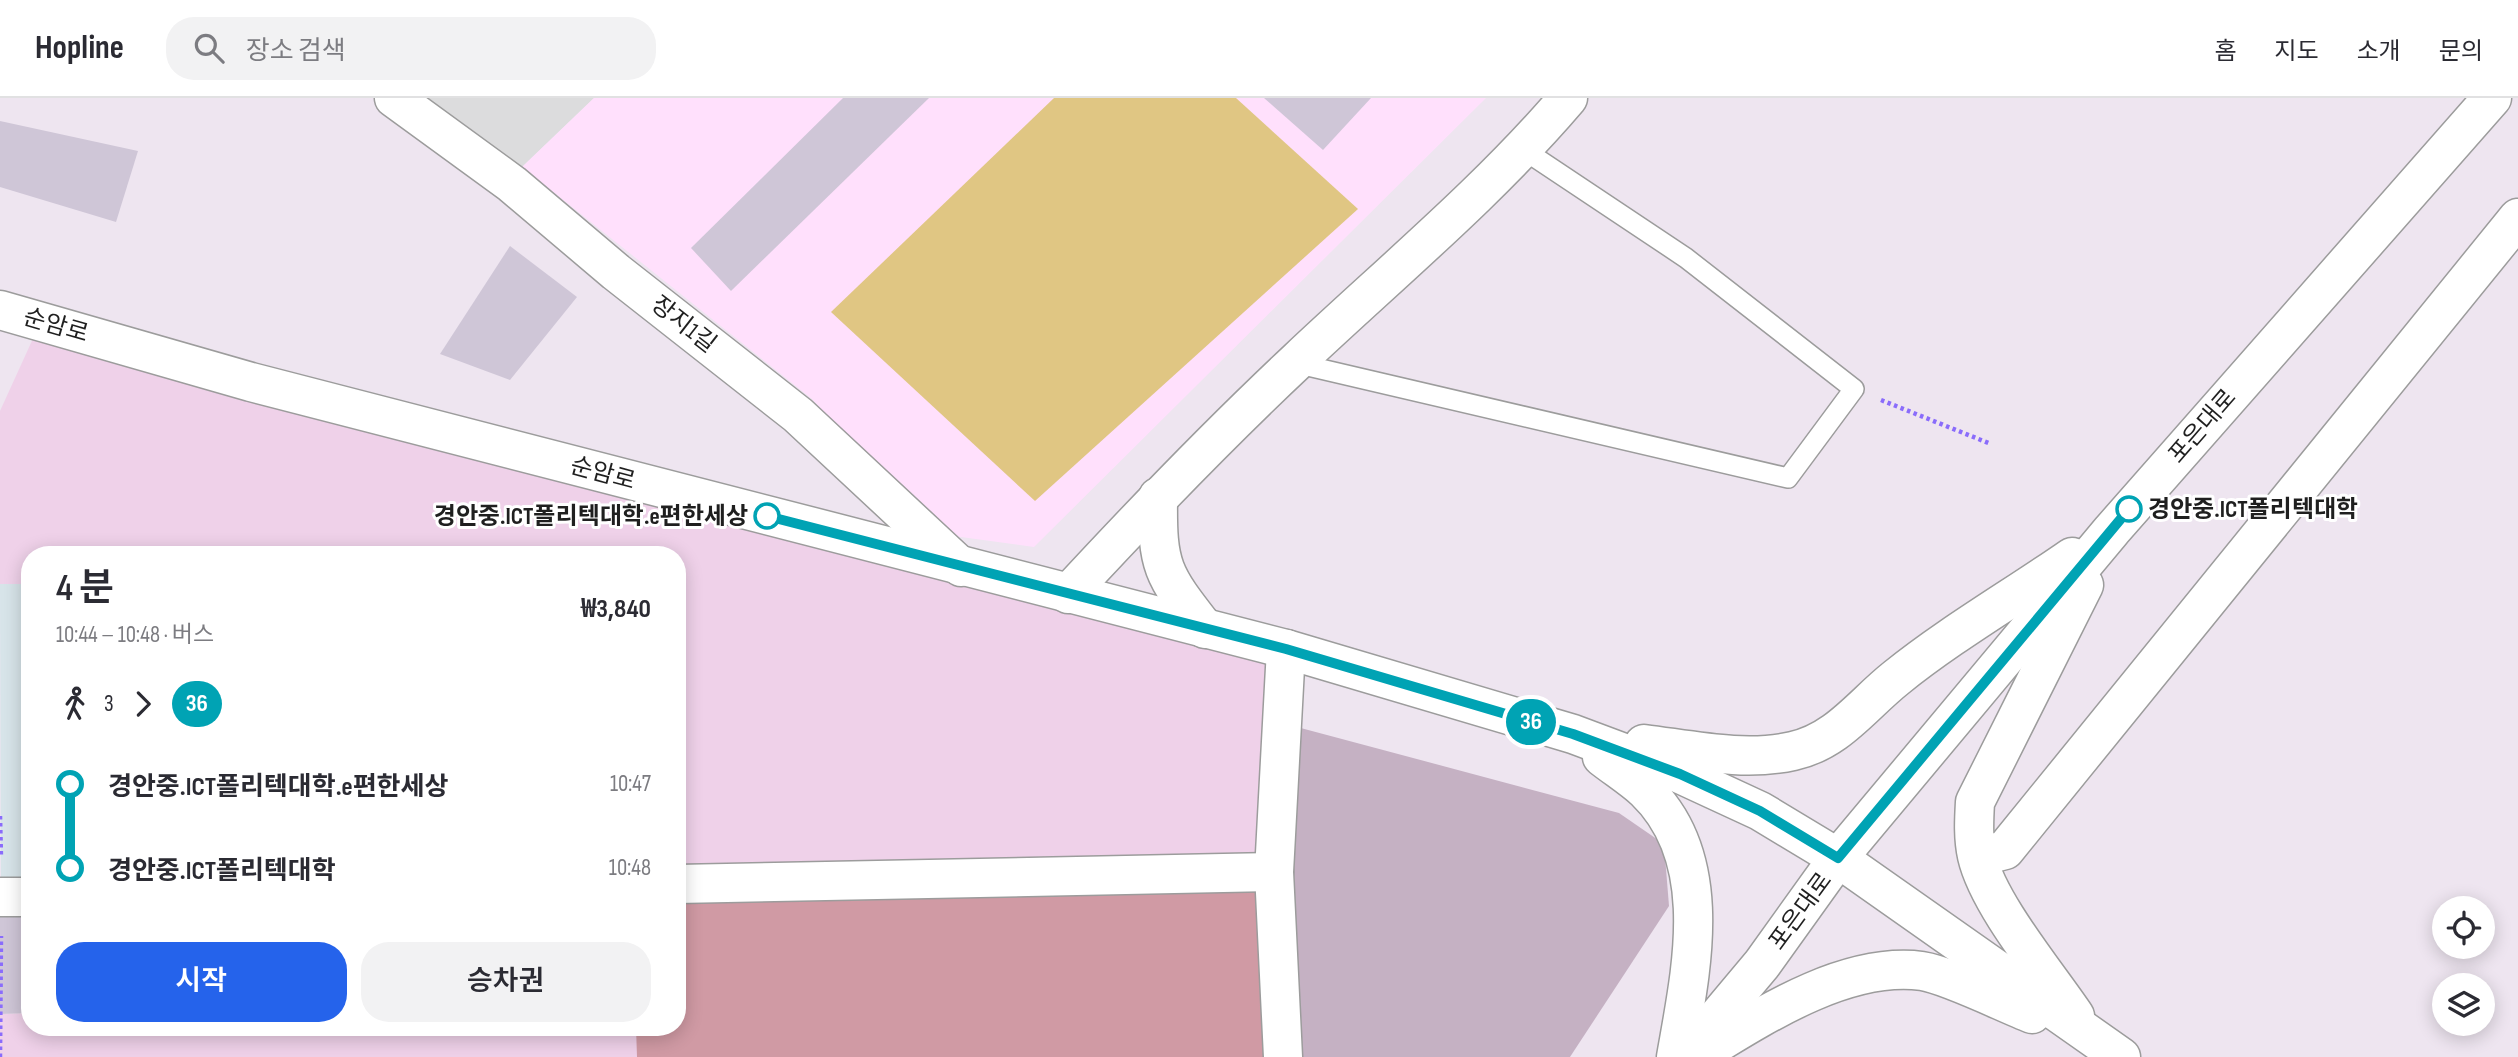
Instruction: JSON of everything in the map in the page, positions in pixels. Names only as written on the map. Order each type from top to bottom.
[{"type":"street","name":"장지1길","points":[[394,98],[512,184],[616,272],[799,415],[961,567]]},
{"type":"street","points":[[1068,594],[1158,496],[1295,363],[1524,150],[1568,98]]},
{"type":"street","name":"포은대로","points":[[1684,1057],[1762,964],[1838,858],[2112,530],[2492,98]]},
{"type":"street","points":[[1978,857],[2005,850],[2518,218]]},
{"type":"street","name":"순암로","points":[[0,310],[251,382],[1286,649],[1573,734],[1680,774],[1737,800],[1838,858],[2089,1036]]},
{"type":"street","points":[[1158,496],[1157,545],[1168,582],[1205,629]]},
{"type":"street","points":[[1573,734],[1707,752],[1761,756],[1793,751],[1826,740],[1868,706],[1895,678],[2112,530]]},
{"type":"street","points":[[2089,1036],[1999,902],[1978,857],[1973,827],[1975,802],[2112,530]]},
{"type":"street","points":[[1283,1057],[1274,872],[1286,649]]},
{"type":"street","points":[[1573,734],[1646,792],[1671,825],[1684,852],[1692,887],[1693,919],[1687,991],[1676,1057]]},
{"type":"street","points":[[686,884],[1274,872]]},
{"type":"street","points":[[1695,1057],[1752,1022],[1813,993],[1856,975],[1890,970],[1924,971],[2089,1036],[2121,1057]]},
{"type":"lane","points":[[1295,363],[1788,478],[1854,389],[1686,258],[1524,150]]},
{"type":"path","points":[[1854,389],[1991,444]]},
{"type":"shaded area","points":[[428,98],[594,98],[522,167]]},
{"type":"shaded area","points":[[594,98],[1486,98],[1034,547],[939,534],[812,399],[522,167]]},
{"type":"shaded area","points":[[1054,98],[1236,98],[1358,209],[1035,501],[831,312]]},
{"type":"shaded area","points":[[41,321],[1286,649],[1274,872],[686,884],[686,546],[21,546],[21,584],[0,584],[0,411]]},
{"type":"shaded area","points":[[0,584],[21,584],[21,897],[1,897]]},
{"type":"shaded area","points":[[1282,723],[1619,813],[1664,844],[1669,906],[1570,1057],[1283,1057]]},
{"type":"shaded area","points":[[1274,872],[1283,1057],[637,1057],[636,1036],[686,1036],[686,884]]},
{"type":"shaded area","points":[[21,1013],[21,1036],[637,1036],[637,1057],[0,1057],[0,1014]]},
{"type":"building","points":[[843,98],[929,98],[731,291],[691,248]]},
{"type":"building","points":[[1264,98],[1371,98],[1323,150]]},
{"type":"building","points":[[0,121],[138,151],[116,222],[0,187]]},
{"type":"building","points":[[510,246],[577,297],[510,380],[440,354]]},
{"type":"building","points":[[0,897],[21,897],[21,1013],[0,1014]]},
{"type":"bus line","name":"36","points":[[767,516],[1286,649],[1573,734],[1680,774],[1760,811],[1838,858],[2129,509]]},
{"type":"place","name":"경안중.ICT폴리텍대학","points":[[2129,509]]},
{"type":"place","name":"경안중.ICT폴리텍대학.e편한세상","points":[[767,516]]}]
